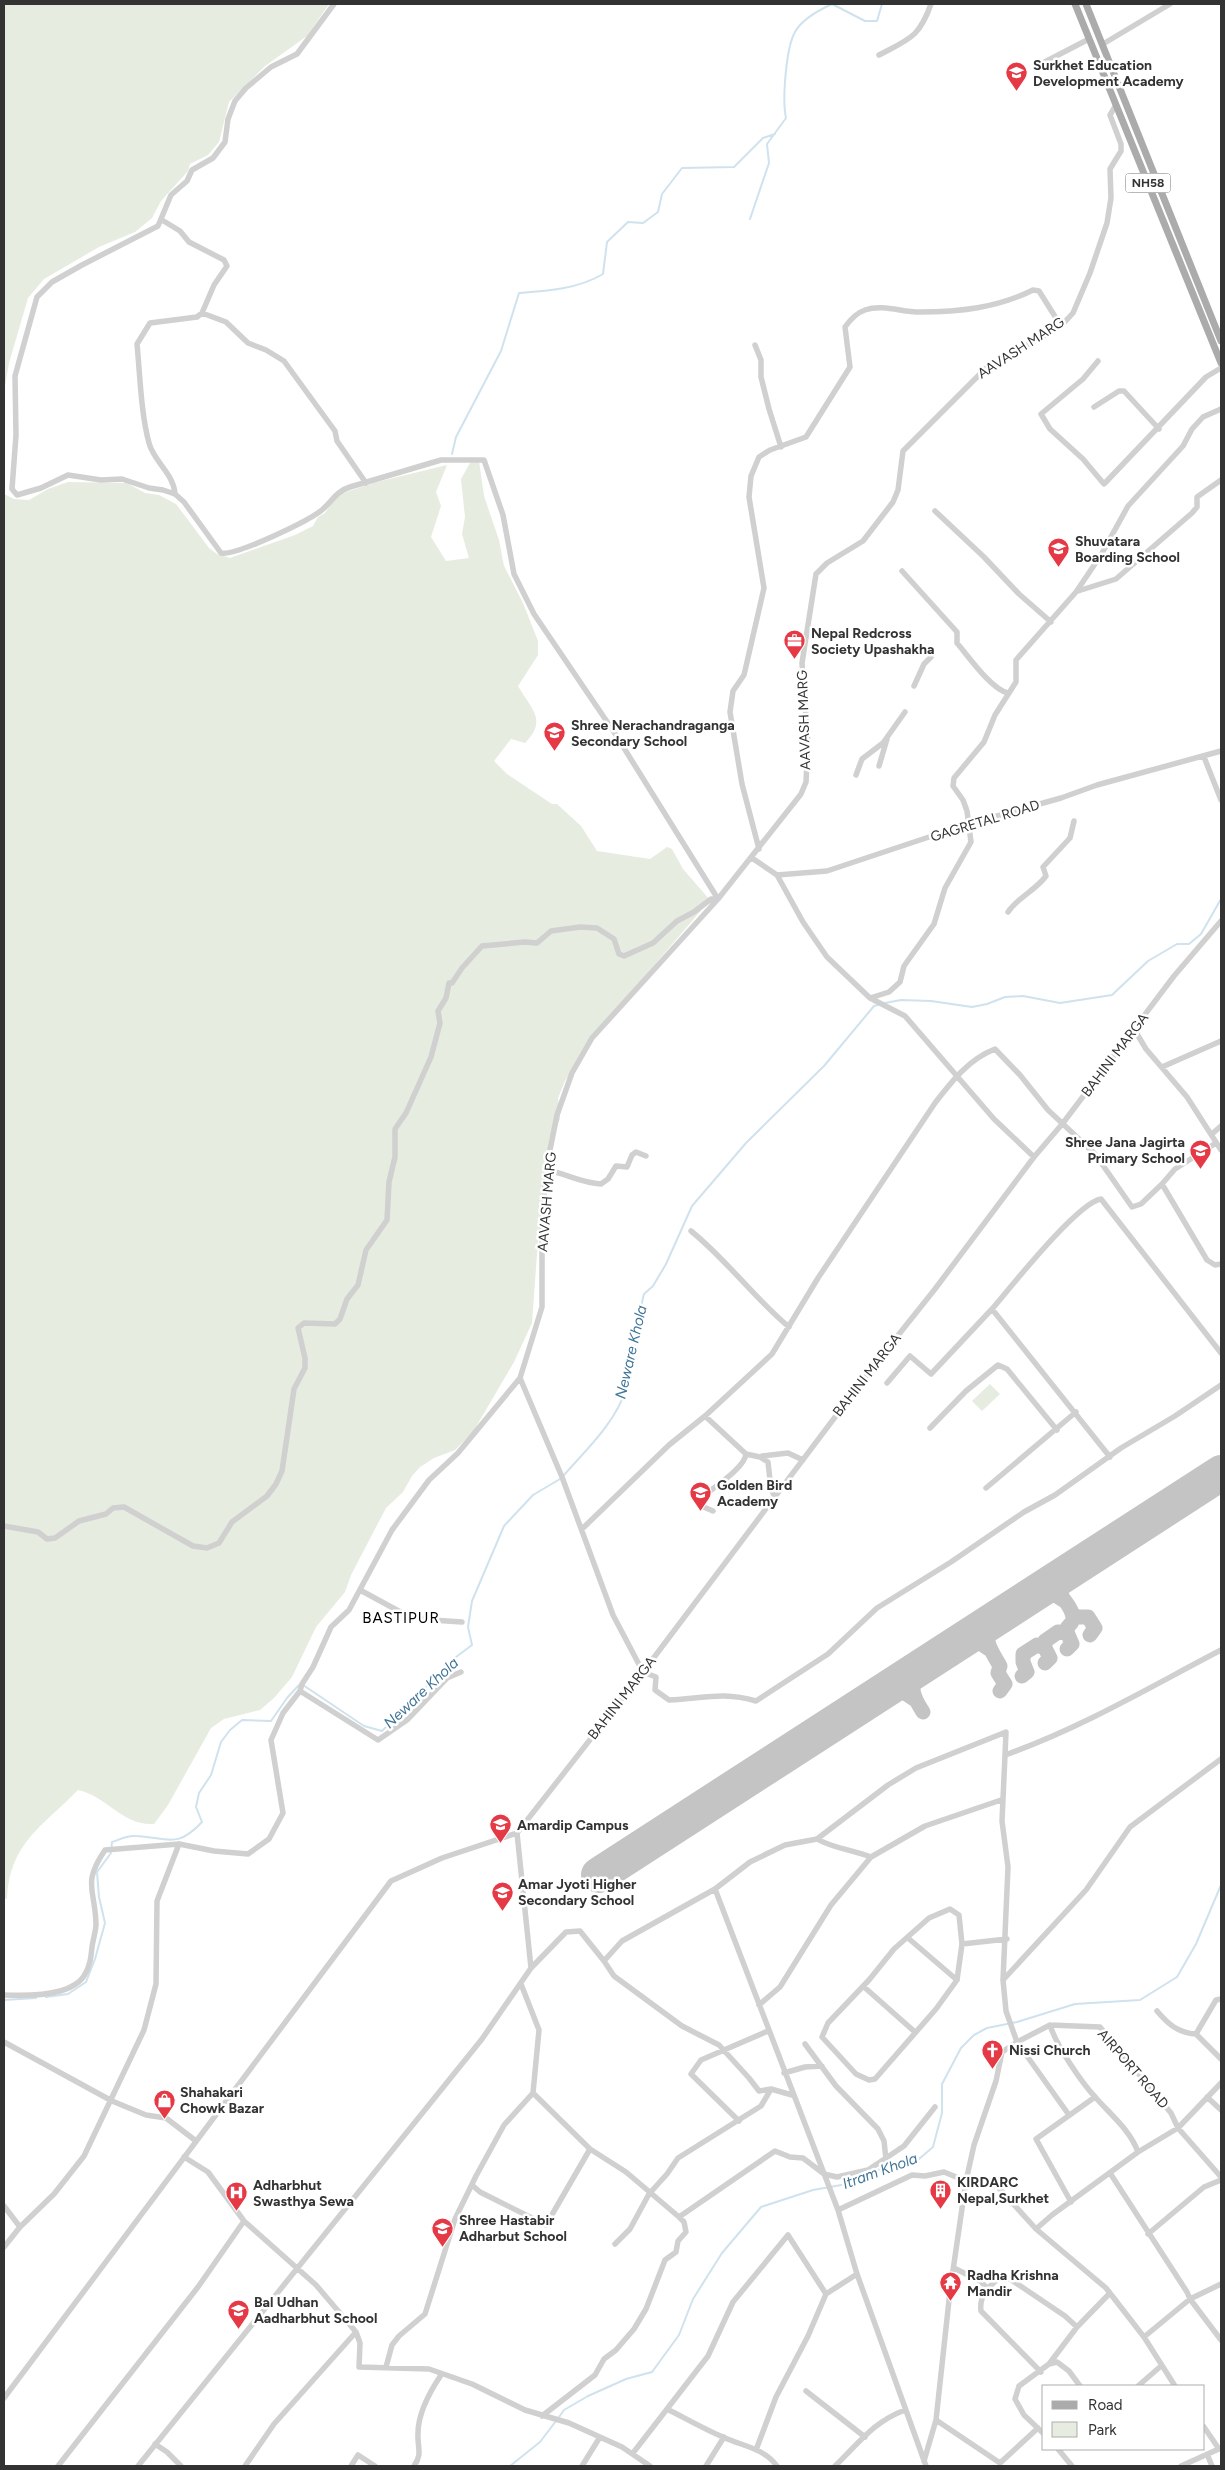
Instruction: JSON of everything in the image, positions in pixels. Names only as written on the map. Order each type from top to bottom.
[{"type":"main road","name":"NH58","points":[[1075,4],[1221,363]]},
{"type":"main road","name":"NH58","points":[[1086,4],[1221,341]]},
{"type":"street","points":[[334,4],[297,54],[271,67],[246,88],[235,101],[228,119],[225,142],[213,158],[192,170],[188,181],[172,195],[158,226],[52,282],[37,297],[14,376],[15,464],[11,484],[17,495],[41,488],[61,477],[77,475],[101,480],[122,479],[175,494],[184,502],[221,553],[228,554],[249,548],[264,538],[284,531],[324,509],[342,490],[441,460],[484,460],[503,515],[514,574],[534,614],[614,732],[718,899]]},
{"type":"street","points":[[879,55],[917,34],[924,23],[931,4]]},
{"type":"street","points":[[1103,44],[1170,4]]},
{"type":"street","points":[[1037,66],[1089,39]]},
{"type":"street","name":"AAVASH MARG","points":[[520,1378],[542,1307],[542,1224],[546,1170],[563,1094],[572,1073],[592,1038],[718,899],[796,804],[806,782],[808,744],[802,663],[811,598],[819,570],[827,563],[864,541],[893,502],[898,490],[903,451],[985,369],[1061,326],[1080,300],[1107,223],[1111,198],[1110,169],[1121,151],[1121,144],[1110,115],[1116,106]]},
{"type":"street","points":[[162,220],[180,231],[190,242],[224,260],[227,266],[214,284],[202,313],[197,317],[150,323],[137,344],[149,445],[169,476],[175,494]]},
{"type":"street","points":[[759,849],[742,784],[730,712],[733,691],[744,675],[764,588],[751,508],[751,476],[759,457],[770,450],[806,437],[850,367],[845,327],[853,316],[866,310],[888,309],[918,312],[970,310],[995,306],[1032,290],[1039,291],[1061,326]]},
{"type":"street","points":[[202,313],[226,322],[248,343],[266,350],[284,361],[335,431],[338,441],[366,483]]},
{"type":"street","points":[[755,345],[761,360],[761,377],[781,447]]},
{"type":"street","points":[[1098,360],[1083,379],[1041,414],[1050,428],[1083,460],[1104,484],[1206,377],[1221,368]]},
{"type":"street","points":[[1094,407],[1119,391],[1124,391],[1158,429]]},
{"type":"street","points":[[870,998],[896,987],[904,966],[934,924],[945,888],[971,842],[963,800],[954,786],[954,778],[984,742],[1008,693],[1016,682],[1016,660],[1076,592],[1101,555],[1128,506],[1183,446],[1192,429],[1203,417],[1221,409]]},
{"type":"street","points":[[1076,592],[1116,579],[1192,513],[1197,507],[1197,496],[1221,480]]},
{"type":"street","points":[[935,511],[984,557],[1019,594],[1051,622]]},
{"type":"street","points":[[902,571],[957,632],[958,644],[982,672],[1002,692],[1008,693]]},
{"type":"street","points":[[914,686],[924,664],[931,657]]},
{"type":"street","points":[[856,775],[862,759],[887,738],[905,712]]},
{"type":"street","points":[[878,766],[887,738]]},
{"type":"street","name":"GAGRETAL ROAD","points":[[778,875],[836,868],[968,824],[1061,798],[1097,785],[1221,751]]},
{"type":"street","points":[[1204,757],[1221,800]]},
{"type":"street","points":[[1008,912],[1013,904],[1041,883],[1046,876],[1043,867],[1070,838],[1074,821]]},
{"type":"street","points":[[752,858],[778,875],[817,946],[870,998],[905,1016],[956,1077],[1034,1157]]},
{"type":"street","points":[[4,1526],[38,1532],[48,1539],[55,1538],[79,1521],[106,1514],[113,1508],[124,1507],[193,1546],[207,1548],[219,1543],[232,1522],[267,1496],[276,1484],[282,1471],[294,1389],[305,1368],[305,1358],[298,1328],[304,1323],[335,1324],[340,1319],[347,1299],[358,1286],[366,1250],[387,1220],[389,1182],[395,1157],[395,1130],[406,1113],[432,1058],[440,1023],[438,1011],[446,998],[449,983],[452,984],[462,968],[482,946],[525,942],[537,944],[551,931],[597,928],[614,939],[618,954],[624,956],[653,943],[676,921],[694,912],[711,899],[718,899]]},
{"type":"street","name":"BAHINI MARGA","points":[[517,1833],[935,1289],[1034,1157],[1063,1123],[1174,976],[1221,921]]},
{"type":"street","points":[[1134,1029],[1146,1049],[1162,1067],[1212,1134],[1221,1150]]},
{"type":"street","points":[[1162,1067],[1221,1041]]},
{"type":"street","points":[[582,1529],[669,1445],[705,1416],[772,1354],[818,1278],[878,1186],[904,1151],[935,1103],[956,1077],[974,1059],[995,1049],[1020,1075],[1048,1110],[1095,1154],[1132,1207],[1141,1204],[1175,1169],[1216,1143]]},
{"type":"street","points":[[1212,1134],[1221,1126]]},
{"type":"street","points":[[546,1170],[562,1173],[581,1181],[601,1184],[608,1179],[616,1166],[627,1167],[632,1155],[636,1152],[646,1156]]},
{"type":"street","points":[[1162,1184],[1207,1260],[1215,1265],[1221,1264]]},
{"type":"street","points":[[887,1384],[910,1356],[932,1374],[1071,1220],[1089,1204],[1101,1199],[1221,1353]]},
{"type":"street","points":[[691,1231],[712,1248],[759,1301],[789,1327]]},
{"type":"street","points":[[992,1309],[1110,1457]]},
{"type":"street","points":[[930,1428],[966,1391],[998,1365],[1007,1369],[1057,1430]]},
{"type":"street","points":[[4,1995],[21,1996],[57,1992],[83,1978],[90,1962],[96,1925],[90,1880],[93,1868],[105,1850],[179,1844],[214,1852],[248,1854],[269,1839],[283,1813],[271,1740],[283,1713],[300,1691],[302,1684],[313,1667],[330,1626],[350,1610],[392,1530],[429,1480],[458,1453],[520,1378],[582,1529],[590,1556],[613,1615],[642,1672],[656,1677],[655,1690],[669,1700],[716,1694],[738,1696],[756,1701],[828,1654],[876,1608],[951,1562],[1024,1512],[1055,1495],[1221,1385]]},
{"type":"street","points":[[986,1488],[1076,1412]]},
{"type":"street","points":[[705,1416],[746,1454],[760,1456],[783,1453],[803,1460]]},
{"type":"street","points":[[713,1511],[699,1505],[700,1500],[736,1470],[746,1459],[746,1454]]},
{"type":"street","points":[[760,1456],[766,1459],[770,1467],[772,1489],[775,1497]]},
{"type":"street","points":[[360,1590],[406,1615],[432,1620],[462,1622]]},
{"type":"street","points":[[1005,1755],[1048,1740],[1149,1690],[1221,1650]]},
{"type":"street","points":[[300,1691],[378,1740],[407,1720],[448,1678],[460,1672]]},
{"type":"street","points":[[604,1961],[622,1941],[716,1889],[750,1862],[785,1845],[817,1839],[888,1785],[916,1768],[1006,1732],[1001,1800],[1008,1867],[1007,1939],[1003,1980],[1006,2011],[1016,2042],[1069,2115]]},
{"type":"street","points":[[1003,1980],[1086,1890],[1130,1828],[1221,1759]]},
{"type":"street","points":[[759,2006],[780,1987],[831,1905],[871,1857],[925,1826],[1001,1800]]},
{"type":"street","points":[[4,2398],[391,1881],[442,1858],[517,1833],[532,1968]]},
{"type":"street","points":[[817,1839],[824,1844],[851,1849],[871,1857]]},
{"type":"street","points":[[4,2247],[20,2227],[54,2194],[84,2156],[112,2101],[144,2030],[156,1984],[157,1901],[179,1844]]},
{"type":"street","points":[[716,1889],[792,2096],[838,2210],[857,2274],[925,2464]]},
{"type":"street","points":[[950,1909],[959,1915],[962,1944],[956,1980],[936,2009],[874,2079],[869,2080],[856,2074],[822,2037],[828,2023],[894,1949],[908,1938],[929,1918],[950,1909]]},
{"type":"street","points":[[138,2466],[482,2039],[532,1968],[566,1932],[580,1931],[614,1976],[682,2026],[724,2050],[759,2091],[771,2089],[792,2096]]},
{"type":"street","points":[[908,1938],[956,1980]]},
{"type":"street","points":[[962,1944],[1007,1939]]},
{"type":"street","points":[[386,2367],[392,2345],[399,2336],[425,2314],[455,2218],[504,2125],[534,2093],[539,2030],[521,1984]]},
{"type":"street","points":[[863,1986],[915,2032]]},
{"type":"street","points":[[1196,2034],[1216,2000],[1221,1999]]},
{"type":"street","points":[[1157,2011],[1169,2024],[1184,2034],[1196,2034],[1221,2059]]},
{"type":"street","points":[[1050,2026],[1054,2037],[1095,2097],[1133,2139],[1138,2152]]},
{"type":"street","name":"AIRPORT ROAD","points":[[1016,2042],[1050,2026],[1100,2027],[1171,2114],[1178,2128],[1221,2178]]},
{"type":"street","points":[[739,2121],[690,2074],[701,2060],[768,2031]]},
{"type":"street","points":[[4,2042],[112,2101],[146,2115],[166,2118],[196,2141]]},
{"type":"street","points":[[925,2464],[936,2420],[941,2362],[966,2181],[974,2145],[996,2081],[1002,2052],[1016,2042]]},
{"type":"street","points":[[805,2044],[842,2094],[878,2129],[884,2141],[886,2159]]},
{"type":"street","points":[[784,2074],[805,2067],[822,2066]]},
{"type":"street","points":[[1036,2229],[1052,2215],[1138,2152],[1178,2128],[1221,2083]]},
{"type":"street","points":[[615,2244],[630,2228],[649,2194],[668,2174],[678,2158],[761,2106],[771,2089]]},
{"type":"street","points":[[534,2093],[590,2149],[626,2172],[649,2194],[679,2217],[684,2222],[686,2232],[678,2242],[676,2252],[665,2260],[646,2309],[634,2329],[616,2350],[604,2359],[595,2375],[542,2416]]},
{"type":"street","points":[[1071,2202],[1036,2138],[1095,2097]]},
{"type":"street","points":[[1207,2097],[1221,2110]]},
{"type":"street","points":[[679,2217],[775,2151],[790,2157],[803,2158],[825,2176],[837,2177],[868,2170],[904,2146],[935,2107]]},
{"type":"street","points":[[472,2185],[480,2192],[546,2225],[590,2149]]},
{"type":"street","points":[[184,2157],[208,2172],[244,2221],[316,2285],[356,2332],[360,2344],[359,2367],[428,2370],[472,2384],[542,2416],[569,2424],[600,2437],[633,2453],[650,2466]]},
{"type":"street","points":[[838,2210],[912,2175],[924,2176],[944,2172],[966,2181],[997,2186],[1036,2229],[1110,2293],[1144,2338],[1174,2385]]},
{"type":"street","points":[[1110,2173],[1190,2299],[1221,2340]]},
{"type":"street","points":[[1148,2234],[1204,2187],[1221,2178]]},
{"type":"street","points":[[4,2206],[20,2227]]},
{"type":"street","points":[[58,2466],[198,2287],[244,2221]]},
{"type":"street","points":[[633,2453],[708,2356],[734,2302],[788,2235],[826,2294]]},
{"type":"street","points":[[954,2268],[980,2281],[986,2288]]},
{"type":"street","points":[[756,2450],[776,2397],[808,2336],[826,2294],[857,2274]]},
{"type":"street","points":[[1041,2372],[981,2311],[980,2304],[986,2288],[999,2278],[1010,2279],[1065,2316],[1077,2327]]},
{"type":"street","points":[[1144,2338],[1190,2299],[1221,2284]]},
{"type":"street","points":[[1042,2432],[1024,2415],[1015,2399],[1019,2386],[1041,2372],[1049,2364],[1077,2327],[1110,2293]]},
{"type":"street","points":[[245,2466],[274,2424],[356,2332]]},
{"type":"street","points":[[1049,2364],[1057,2362],[1061,2364],[1079,2385]]},
{"type":"street","points":[[1139,2385],[1161,2366]]},
{"type":"street","points":[[414,2466],[420,2454],[418,2432],[420,2419],[431,2389],[441,2374]]},
{"type":"street","points":[[806,2391],[865,2437]]},
{"type":"street","points":[[667,2409],[724,2438],[756,2450],[771,2458],[777,2466]]},
{"type":"street","points":[[835,2466],[875,2425],[886,2417],[906,2410]]},
{"type":"street","points":[[936,2420],[1000,2463],[1038,2428]]},
{"type":"street","points":[[1181,2466],[1220,2448],[1205,2429]]},
{"type":"street","points":[[582,2466],[600,2437]]},
{"type":"street","points":[[706,2466],[724,2438]]},
{"type":"street","points":[[155,2444],[167,2452],[181,2466]]},
{"type":"street","points":[[1059,2450],[1072,2466]]},
{"type":"street","points":[[1207,2454],[1212,2466]]},
{"type":"street","points":[[351,2466],[358,2455],[375,2466]]},
{"type":"green space","points":[[4,4],[329,4],[307,36],[265,66],[229,102],[219,142],[208,155],[190,164],[188,171],[161,201],[152,218],[135,232],[99,247],[44,279],[28,298],[9,363],[4,392]]},
{"type":"green space","points":[[479,461],[484,496],[499,540],[504,566],[523,603],[538,641],[538,655],[518,686],[535,714],[535,728],[525,743],[511,739],[494,761],[507,774],[552,804],[557,804],[581,826],[597,851],[650,859],[667,847],[672,849],[683,869],[710,900],[591,1039],[565,1081],[558,1098],[560,1119],[550,1141],[543,1171],[532,1323],[514,1362],[473,1432],[455,1450],[434,1458],[420,1467],[412,1476],[403,1492],[386,1508],[351,1575],[345,1592],[316,1627],[292,1677],[274,1698],[260,1710],[224,1719],[211,1728],[168,1805],[154,1824],[143,1823],[124,1816],[98,1798],[78,1790],[30,1837],[21,1849],[9,1880],[7,1899],[4,1898],[4,494],[14,499],[29,500],[48,489],[68,482],[127,483],[145,493],[159,495],[176,504],[209,548],[217,554],[230,558],[295,535],[313,526],[318,517],[325,513],[333,501],[343,493],[377,482],[447,465],[436,492],[441,506],[431,537],[446,561],[469,558],[462,534],[465,517],[461,479],[470,463]]},
{"type":"green space","points":[[990,1384],[1000,1394],[982,1411],[972,1401]]},
{"type":"waterway","points":[[750,219],[769,163],[767,144],[786,118],[784,99],[789,50],[798,27],[816,12],[832,4],[865,21],[877,21],[882,4]]},
{"type":"waterway","points":[[452,454],[456,437],[501,351],[519,293],[573,286],[603,274],[607,242],[628,222],[643,223],[658,212],[662,194],[682,168],[734,167],[763,138],[775,134]]},
{"type":"waterway","name":"Neware Khola","points":[[885,1003],[901,1000],[931,1001],[972,1007],[1005,997],[1023,996],[1060,1003],[1112,995],[1148,961],[1177,944],[1189,944],[1201,934],[1221,899]]},
{"type":"waterway","name":"Neware Khola","points":[[564,1475],[600,1435],[621,1401],[629,1377],[644,1294],[653,1286],[666,1264],[692,1206],[746,1143],[824,1066],[874,1006],[878,1005]]},
{"type":"waterway","name":"Neware Khola","points":[[303,1685],[364,1726],[382,1731],[456,1657],[472,1645],[468,1627],[472,1601],[504,1526],[533,1495],[560,1479]]},
{"type":"waterway","name":"Neware Khola","points":[[46,1997],[68,1994],[86,1982],[95,1959],[105,1923],[99,1897],[97,1872],[111,1853],[112,1842],[132,1836],[171,1840],[178,1839],[193,1831],[202,1822],[196,1807],[199,1793],[211,1775],[221,1742],[230,1730],[242,1720],[271,1721],[299,1685]]},
{"type":"waterway","name":"Itram Khola","points":[[559,2417],[564,2410],[588,2396],[626,2379],[652,2372],[679,2335],[693,2299],[722,2253],[761,2207],[813,2190],[847,2184],[885,2167],[919,2159],[933,2147],[942,2113],[942,2084],[961,2048],[974,2035],[987,2028],[1017,2022],[1075,2004],[1140,2000],[1177,1977],[1196,1944],[1221,1885]]},
{"type":"waterway","name":"Neware Khola","points":[[4,2000],[36,1998]]},
{"type":"waterway","name":"Itram Khola","points":[[510,2466],[540,2442],[556,2421]]},
{"type":"taxiway","points":[[1067,1649],[1072,1644],[1066,1630],[1073,1621],[1073,1617],[1071,1610],[1062,1597],[1060,1587],[1069,1571]]},
{"type":"taxiway","points":[[1035,1593],[1049,1591],[1063,1600]]},
{"type":"taxiway","points":[[1073,1615],[1088,1617],[1095,1628],[1090,1635]]},
{"type":"taxiway","points":[[995,1619],[990,1625],[987,1637],[990,1648],[1000,1666],[998,1673],[1005,1684],[1000,1691]]},
{"type":"taxiway","points":[[1045,1663],[1050,1658],[1045,1648],[1045,1641],[1058,1632],[1067,1633]]},
{"type":"taxiway","points":[[958,1643],[977,1641],[989,1649]]},
{"type":"taxiway","points":[[1022,1676],[1027,1672],[1023,1662],[1023,1654],[1037,1645],[1045,1648]]},
{"type":"taxiway","points":[[921,1667],[913,1685],[913,1690],[923,1712]]},
{"type":"taxiway","points":[[886,1690],[902,1691],[914,1699]]},
{"type":"runway","points":[[599,1875],[1221,1473]]},
{"type":"place","name":"Surkhet Education Development Academy","points":[[1017,92]]},
{"type":"place","name":"Shuvatara Boarding School","points":[[1059,568]]},
{"type":"place","name":"Nepal Redcross Society Upashakha","points":[[795,660]]},
{"type":"place","name":"Shree Nerachandraganga Secondary School","points":[[555,752]]},
{"type":"place","name":"Shree Jana Jagirta Primary School","points":[[1201,1169]]},
{"type":"place","name":"Golden Bird Academy","points":[[701,1512]]},
{"type":"place","name":"Amardip Campus","points":[[501,1844]]},
{"type":"place","name":"Amar Jyoti Higher Secondary School","points":[[502,1911]]},
{"type":"place","name":"Nissi Church","points":[[993,2069]]},
{"type":"place","name":"Shahakari Chowk Bazar","points":[[164,2119]]},
{"type":"place","name":"KIRDARC Nepal,Surkhet","points":[[941,2209]]},
{"type":"place","name":"Adharbhut Swasthya Sewa","points":[[237,2212]]},
{"type":"place","name":"Shree Hastabir Adharbut School","points":[[443,2247]]},
{"type":"place","name":"Radha Krishna Mandir","points":[[951,2302]]},
{"type":"place","name":"Bal Udhan Aadharbhut School","points":[[238,2329]]},
{"type":"district","name":"BASTIPUR","points":[[401,1618]]}]
